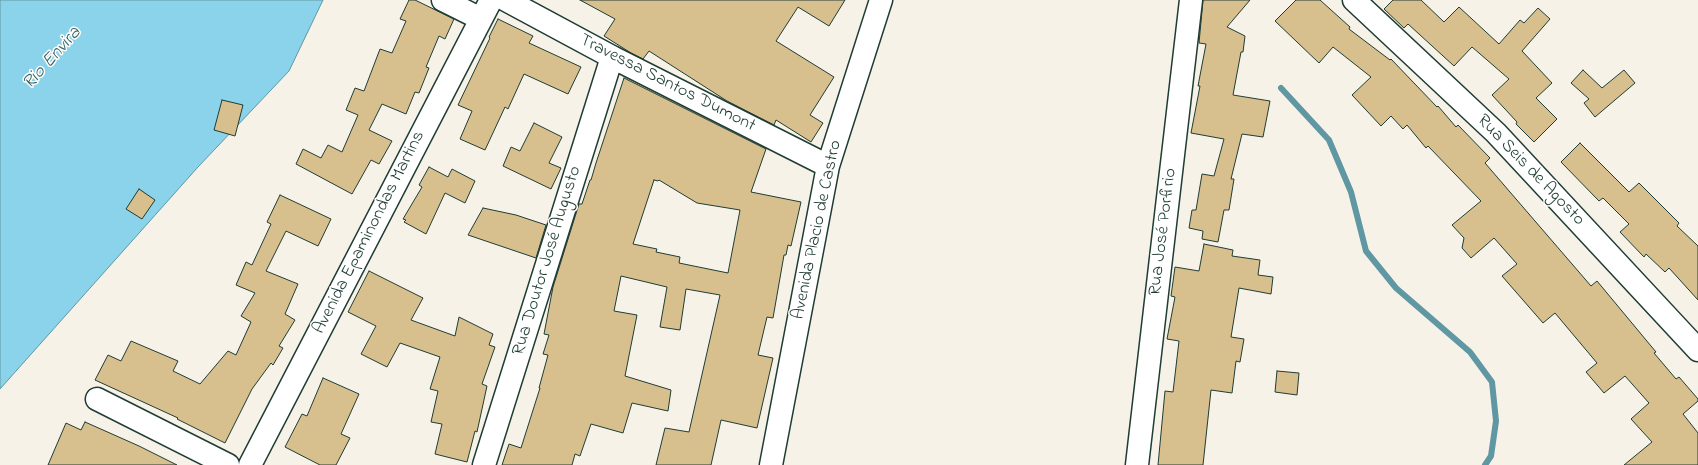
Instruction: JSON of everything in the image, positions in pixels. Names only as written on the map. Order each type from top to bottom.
[{"type":"street","points":[[443,0],[481,19]]},
{"type":"street","name":"Avenida Epaminondas Martins","points":[[250,465],[491,0]]},
{"type":"street","name":"Travessa Santos Dumont","points":[[506,0],[612,56],[828,166]]},
{"type":"street","name":"Avenida Placio de Castro","points":[[771,465],[828,166],[882,0]]},
{"type":"street","name":"Rua José Porfirio","points":[[1137,465],[1191,0]]},
{"type":"street","name":"Rua Seis de Agosto","points":[[1354,0],[1496,133],[1698,350]]},
{"type":"street","name":"Rua Doutor José Augusto","points":[[484,465],[612,56]]},
{"type":"street","points":[[97,399],[228,465]]},
{"type":"water","name":"Rio Envira","points":[[0,0],[323,0],[289,71],[198,167],[0,389]]},
{"type":"building","points":[[409,0],[415,0],[454,19],[445,39],[439,36],[426,67],[429,68],[419,93],[415,92],[406,114],[382,104],[369,130],[392,141],[379,164],[371,160],[352,194],[296,164],[303,149],[321,158],[328,145],[342,152],[358,115],[346,110],[355,88],[364,91],[380,49],[392,53],[406,21],[400,19]]},
{"type":"building","points":[[580,0],[845,0],[829,26],[798,7],[776,41],[834,77],[810,115],[823,123],[811,142],[776,120],[774,125],[727,101],[649,51],[643,59],[631,53],[604,36],[615,19]]},
{"type":"building","points":[[1203,0],[1250,0],[1227,27],[1245,36],[1243,52],[1241,52],[1233,95],[1270,101],[1263,137],[1242,134],[1231,179],[1234,179],[1229,210],[1224,210],[1218,242],[1202,239],[1203,231],[1189,228],[1192,210],[1196,210],[1202,174],[1214,176],[1224,139],[1191,133],[1206,44],[1199,43]]},
{"type":"building","points":[[1296,0],[1320,0],[1350,27],[1349,29],[1390,60],[1391,59],[1437,107],[1438,106],[1456,127],[1458,125],[1490,158],[1485,163],[1591,286],[1597,281],[1656,352],[1654,353],[1676,379],[1679,377],[1698,399],[1698,401],[1683,414],[1698,433],[1698,465],[1624,465],[1652,442],[1631,419],[1649,403],[1625,376],[1604,393],[1586,372],[1597,363],[1555,313],[1543,323],[1502,276],[1517,264],[1494,238],[1471,258],[1462,248],[1464,238],[1452,225],[1481,201],[1428,146],[1426,148],[1407,125],[1403,129],[1391,116],[1381,126],[1352,95],[1371,77],[1333,47],[1319,63],[1275,21]]},
{"type":"building","points":[[1393,0],[1421,0],[1444,22],[1459,7],[1499,44],[1520,20],[1524,23],[1538,8],[1550,19],[1522,51],[1552,83],[1536,98],[1557,119],[1534,142],[1516,124],[1517,122],[1492,95],[1509,79],[1472,47],[1454,66],[1408,24],[1404,28],[1384,9]]},
{"type":"building","points":[[498,19],[533,36],[529,43],[581,67],[568,94],[524,74],[508,109],[505,107],[485,150],[460,139],[472,111],[458,105]]},
{"type":"building","points":[[1583,70],[1602,88],[1624,70],[1635,83],[1595,117],[1584,103],[1589,99],[1571,83]]},
{"type":"building","points":[[624,78],[766,149],[751,192],[801,202],[791,246],[788,245],[786,255],[784,255],[773,318],[767,317],[758,355],[773,358],[757,428],[721,420],[711,465],[656,465],[665,428],[689,432],[720,295],[686,289],[680,330],[660,327],[667,287],[621,276],[614,311],[637,315],[625,376],[671,390],[668,411],[632,403],[623,433],[591,424],[580,456],[575,454],[572,465],[502,465],[509,444],[521,448],[540,388],[548,355],[543,354],[549,335],[544,334],[553,287],[579,204],[582,204]],"holes":[[[654,180],[659,180],[697,203],[740,210],[728,273],[679,263],[680,257],[656,252],[657,249],[633,244]]]},
{"type":"building","points":[[222,100],[243,105],[235,136],[214,130]]},
{"type":"building","points":[[534,123],[562,137],[549,163],[561,168],[551,189],[503,166],[511,147],[520,151]]},
{"type":"building","points":[[1580,143],[1629,192],[1639,183],[1679,223],[1677,226],[1698,246],[1698,300],[1669,268],[1665,272],[1646,254],[1644,257],[1620,232],[1629,224],[1603,198],[1599,201],[1561,162]]},
{"type":"building","points":[[429,167],[448,177],[452,169],[475,181],[465,203],[445,193],[426,234],[404,222],[406,220],[403,219],[422,187],[419,185]]},
{"type":"building","points":[[139,189],[155,200],[142,219],[126,209]]},
{"type":"building","points":[[280,195],[331,219],[318,246],[286,231],[266,271],[298,284],[285,314],[295,320],[279,346],[283,348],[273,365],[271,363],[252,389],[225,443],[177,419],[178,418],[95,380],[108,355],[121,361],[131,341],[178,361],[173,371],[200,384],[228,351],[236,355],[251,322],[241,316],[255,293],[236,285],[246,262],[252,265],[271,224],[267,222]]},
{"type":"building","points":[[483,208],[516,215],[546,225],[536,258],[468,235]]},
{"type":"building","points":[[1204,244],[1233,250],[1232,256],[1260,260],[1258,275],[1273,277],[1271,294],[1239,288],[1231,337],[1244,339],[1240,362],[1236,361],[1232,393],[1211,390],[1203,465],[1158,465],[1165,391],[1173,392],[1179,341],[1167,339],[1175,297],[1171,296],[1175,267],[1199,271]]},
{"type":"building","points":[[369,271],[423,298],[411,320],[455,336],[459,317],[493,334],[489,345],[495,347],[482,384],[487,386],[477,432],[475,431],[467,462],[435,454],[442,424],[431,422],[438,391],[430,389],[440,357],[400,343],[387,367],[361,354],[376,326],[348,312]]},
{"type":"building","points":[[1277,371],[1299,373],[1297,395],[1275,392]]},
{"type":"building","points":[[323,378],[359,394],[341,434],[350,438],[336,465],[320,465],[285,447],[302,414],[307,416]]},
{"type":"building","points":[[85,422],[177,465],[48,465],[66,423],[81,430]]},
{"type":"waterway","points":[[1281,88],[1329,140],[1351,192],[1366,251],[1396,288],[1470,352],[1492,382],[1496,421],[1491,456],[1485,465]]}]
